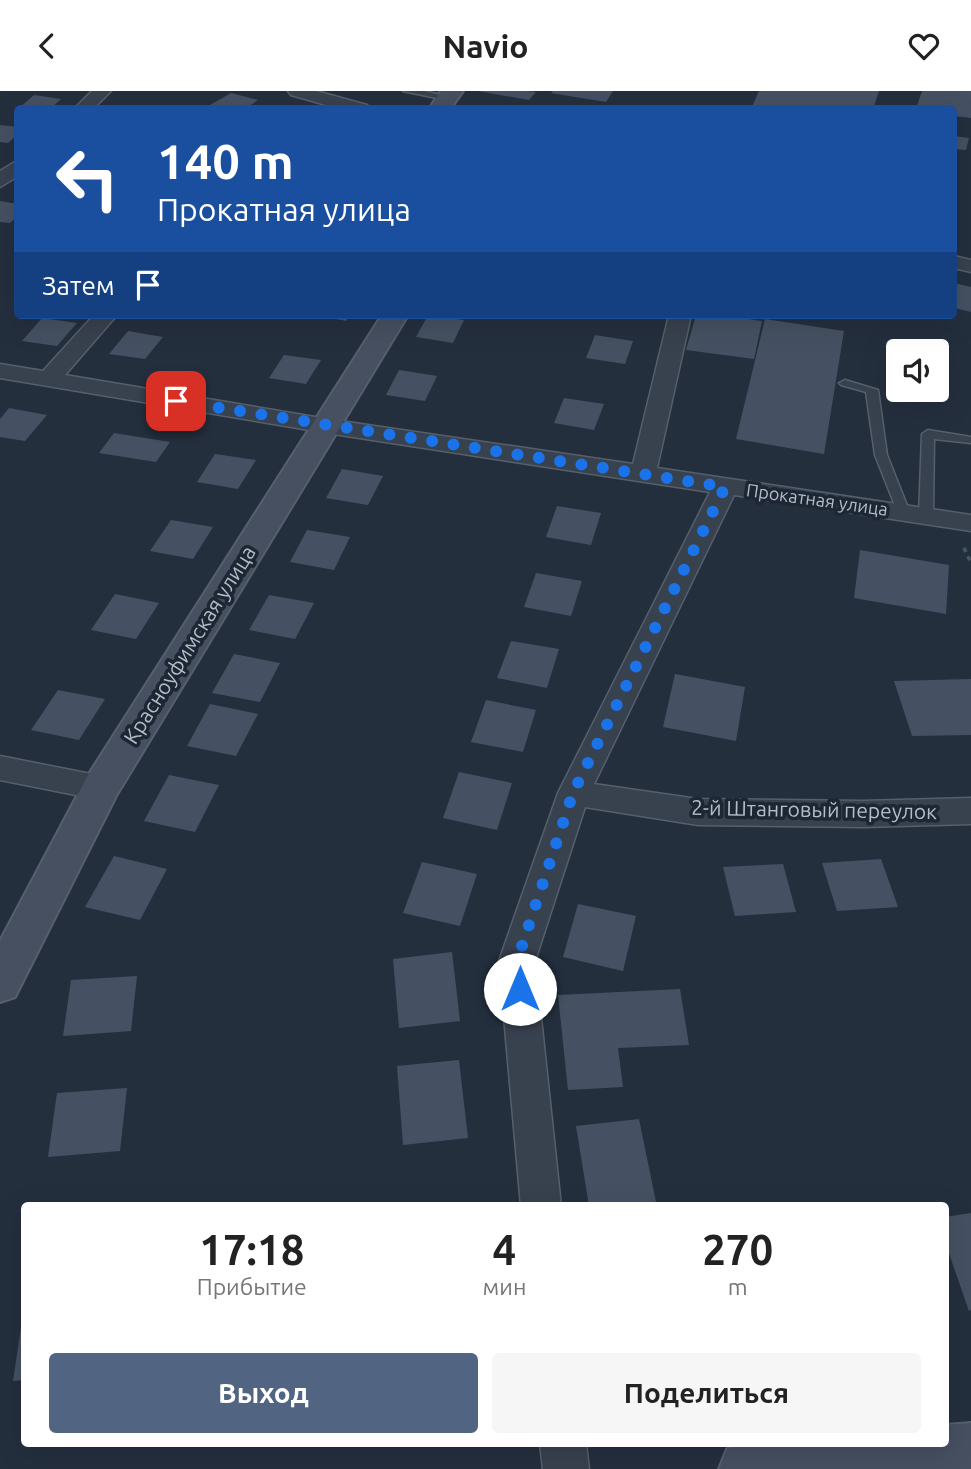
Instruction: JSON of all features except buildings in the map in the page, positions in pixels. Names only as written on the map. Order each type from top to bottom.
[{"type":"street","points":[[86,105],[102,91]]},
{"type":"street","points":[[300,92],[347,105]]},
{"type":"street","points":[[0,181],[14,169]]},
{"type":"street","points":[[49,379],[102,319]]},
{"type":"street","name":"Красноуфимская улица","points":[[0,983],[101,788],[393,319]]},
{"type":"street","points":[[643,474],[679,319]]},
{"type":"street","name":"Прокатная улица","points":[[0,371],[327,426],[971,523]]},
{"type":"street","points":[[541,1202],[517,961],[573,793],[725,487]]},
{"type":"street","points":[[0,768],[101,788]]},
{"type":"street","name":"2-й Штанговый переулок","points":[[573,793],[698,812],[863,814],[971,811]]},
{"type":"street","points":[[563,1447],[566,1469]]},
{"type":"street","points":[[747,1469],[971,1451]]},
{"type":"lane","points":[[407,91],[446,99]]},
{"type":"lane","points":[[845,383],[872,390],[881,455],[915,514]]},
{"type":"lane","points":[[915,514],[928,434],[967,440]]},
{"type":"route","points":[[176,401],[725,487],[573,793],[517,961],[520,989]]}]
